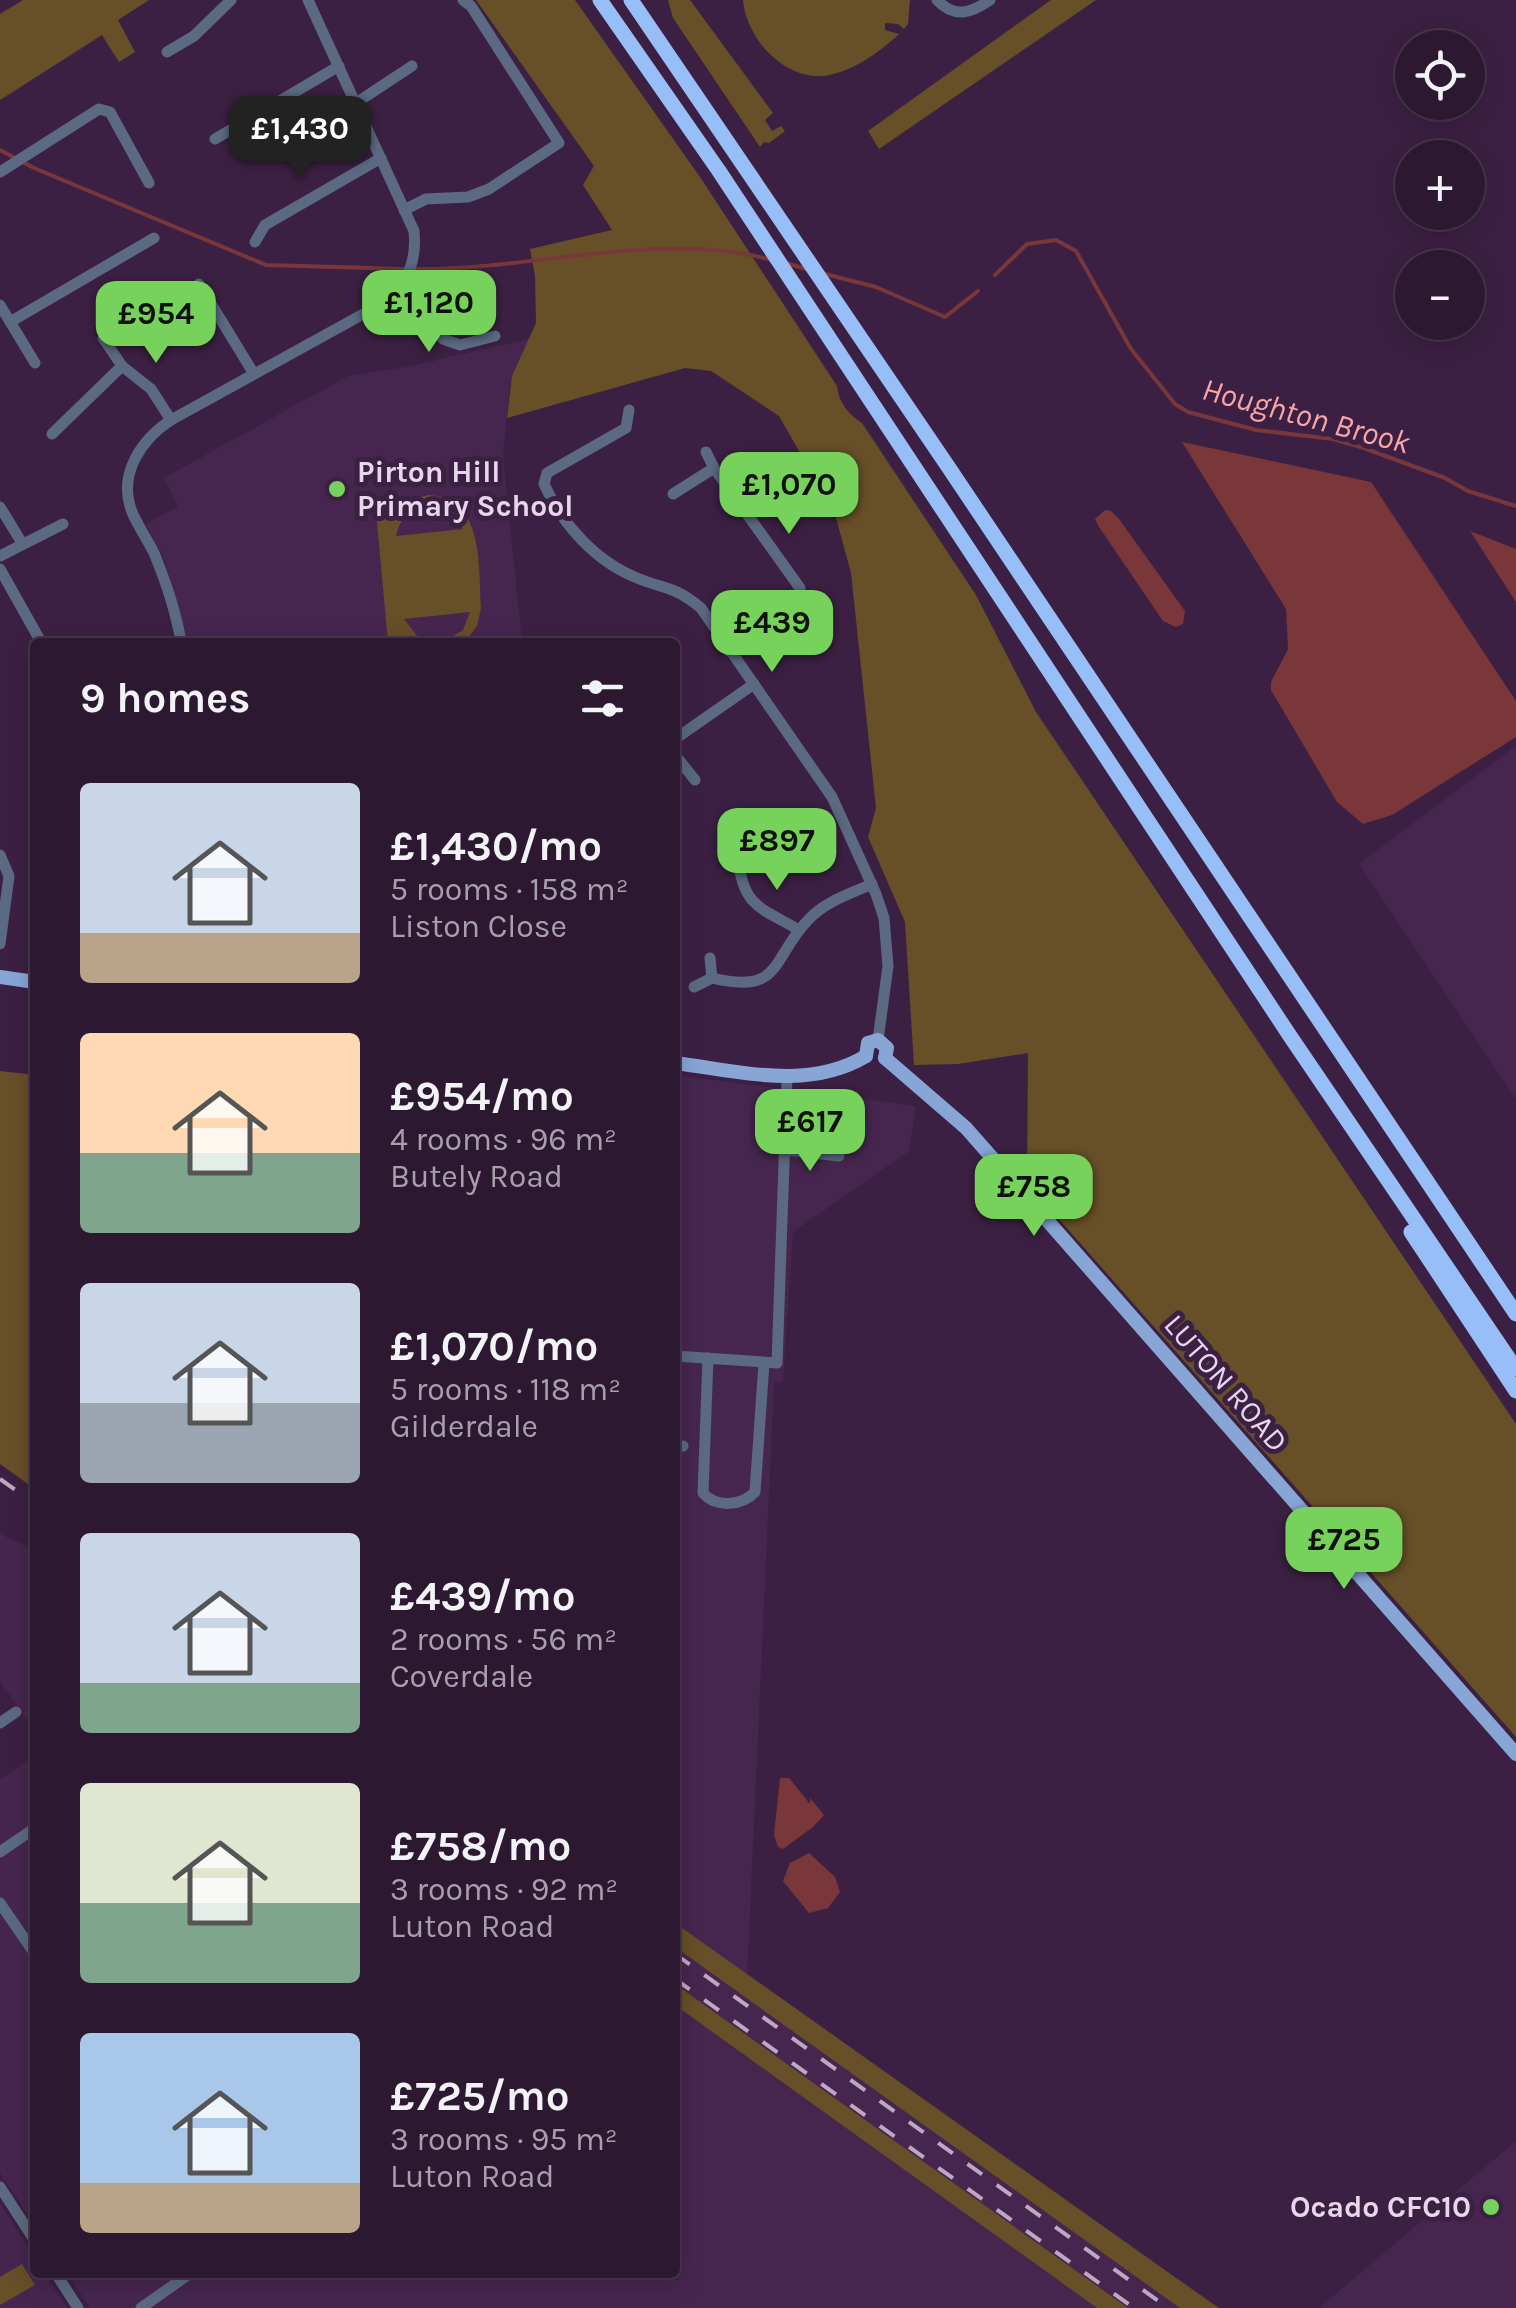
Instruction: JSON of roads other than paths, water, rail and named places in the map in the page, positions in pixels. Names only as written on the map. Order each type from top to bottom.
[{"type":"highway","points":[[600,0],[720,172],[1290,1036],[1516,1369]]},
{"type":"highway","points":[[631,0],[1516,1314]]},
{"type":"highway","points":[[1290,1036],[1360,1156],[1516,1391]]},
{"type":"main road","points":[[0,978],[30,981]]},
{"type":"main road","points":[[878,1040],[886,1045],[885,1058],[875,1062],[866,1056],[868,1043],[878,1040]]},
{"type":"main road","points":[[680,1064],[788,1077],[828,1074],[866,1056]]},
{"type":"main road","name":"LUTON ROAD","points":[[885,1058],[966,1128],[1516,1754]]},
{"type":"street","points":[[168,52],[194,36],[231,0]]},
{"type":"street","points":[[180,638],[154,554],[131,510],[130,475],[137,453],[149,434],[171,420],[385,302],[403,283],[414,259],[414,231],[308,0]]},
{"type":"street","points":[[404,210],[426,199],[468,197],[490,189],[559,143],[463,0]]},
{"type":"street","points":[[937,0],[955,13],[976,10],[990,0]]},
{"type":"street","points":[[215,139],[339,66]]},
{"type":"street","points":[[356,103],[412,66]]},
{"type":"street","points":[[4,169],[99,109],[110,112],[149,183]]},
{"type":"street","points":[[255,242],[265,225],[381,158]]},
{"type":"street","points":[[10,322],[154,238]]},
{"type":"street","points":[[403,283],[404,297],[423,311],[443,340],[460,346],[495,336]]},
{"type":"street","points":[[199,284],[254,374]]},
{"type":"street","points":[[0,305],[34,363]]},
{"type":"street","points":[[103,338],[122,366],[150,388],[171,420]]},
{"type":"street","points":[[52,434],[122,366]]},
{"type":"street","points":[[629,410],[626,428],[547,473],[544,484],[552,500],[597,555],[636,578],[678,590],[702,608],[832,797],[884,918],[888,966],[878,1040]]},
{"type":"street","points":[[706,452],[794,578],[801,594],[797,604],[729,651]]},
{"type":"street","points":[[673,494],[714,468]]},
{"type":"street","points":[[0,507],[22,543]]},
{"type":"street","points":[[0,556],[64,524]]},
{"type":"street","points":[[0,570],[39,638]]},
{"type":"street","points":[[680,736],[754,684]]},
{"type":"street","points":[[680,761],[695,780]]},
{"type":"street","points":[[0,855],[9,876],[0,944]]},
{"type":"street","points":[[739,864],[748,899],[799,930]]},
{"type":"street","points":[[694,987],[712,978],[734,983],[759,982],[820,908],[872,884]]},
{"type":"street","points":[[710,958],[712,978]]},
{"type":"street","points":[[680,1356],[777,1364],[788,1077]]},
{"type":"street","points":[[785,1150],[839,1156]]},
{"type":"street","points":[[708,1358],[703,1493],[711,1500],[728,1503],[745,1501],[755,1492],[764,1363]]},
{"type":"street","points":[[0,1723],[16,1712]]},
{"type":"street","points":[[0,1852],[30,1831]]},
{"type":"street","points":[[0,1904],[30,1947]]},
{"type":"street","points":[[0,2187],[30,2233]]},
{"type":"street","points":[[59,2278],[78,2308]]},
{"type":"street","points":[[142,2308],[184,2278]]},
{"type":"waterway","name":"Houghton Brook","points":[[0,150],[34,168],[266,265],[405,269]]},
{"type":"waterway","name":"Houghton Brook","points":[[995,275],[1027,244],[1056,240],[1076,251],[1131,349],[1175,404],[1188,412],[1256,430],[1333,439],[1516,506]]},
{"type":"waterway","name":"Houghton Brook","points":[[414,269],[640,250],[729,252],[772,260]]},
{"type":"waterway","name":"Houghton Brook","points":[[786,263],[806,269]]},
{"type":"waterway","name":"Houghton Brook","points":[[825,274],[876,287],[945,317],[978,291]]},
{"type":"railway","points":[[0,1479],[30,1500]]},
{"type":"railway","points":[[680,1958],[1168,2308]]},
{"type":"railway","points":[[680,1983],[1134,2308]]},
{"type":"place","name":"Pirton Hill Primary School","points":[[337,489]]},
{"type":"place","name":"Ocado CFC10","points":[[1491,2207]]}]
